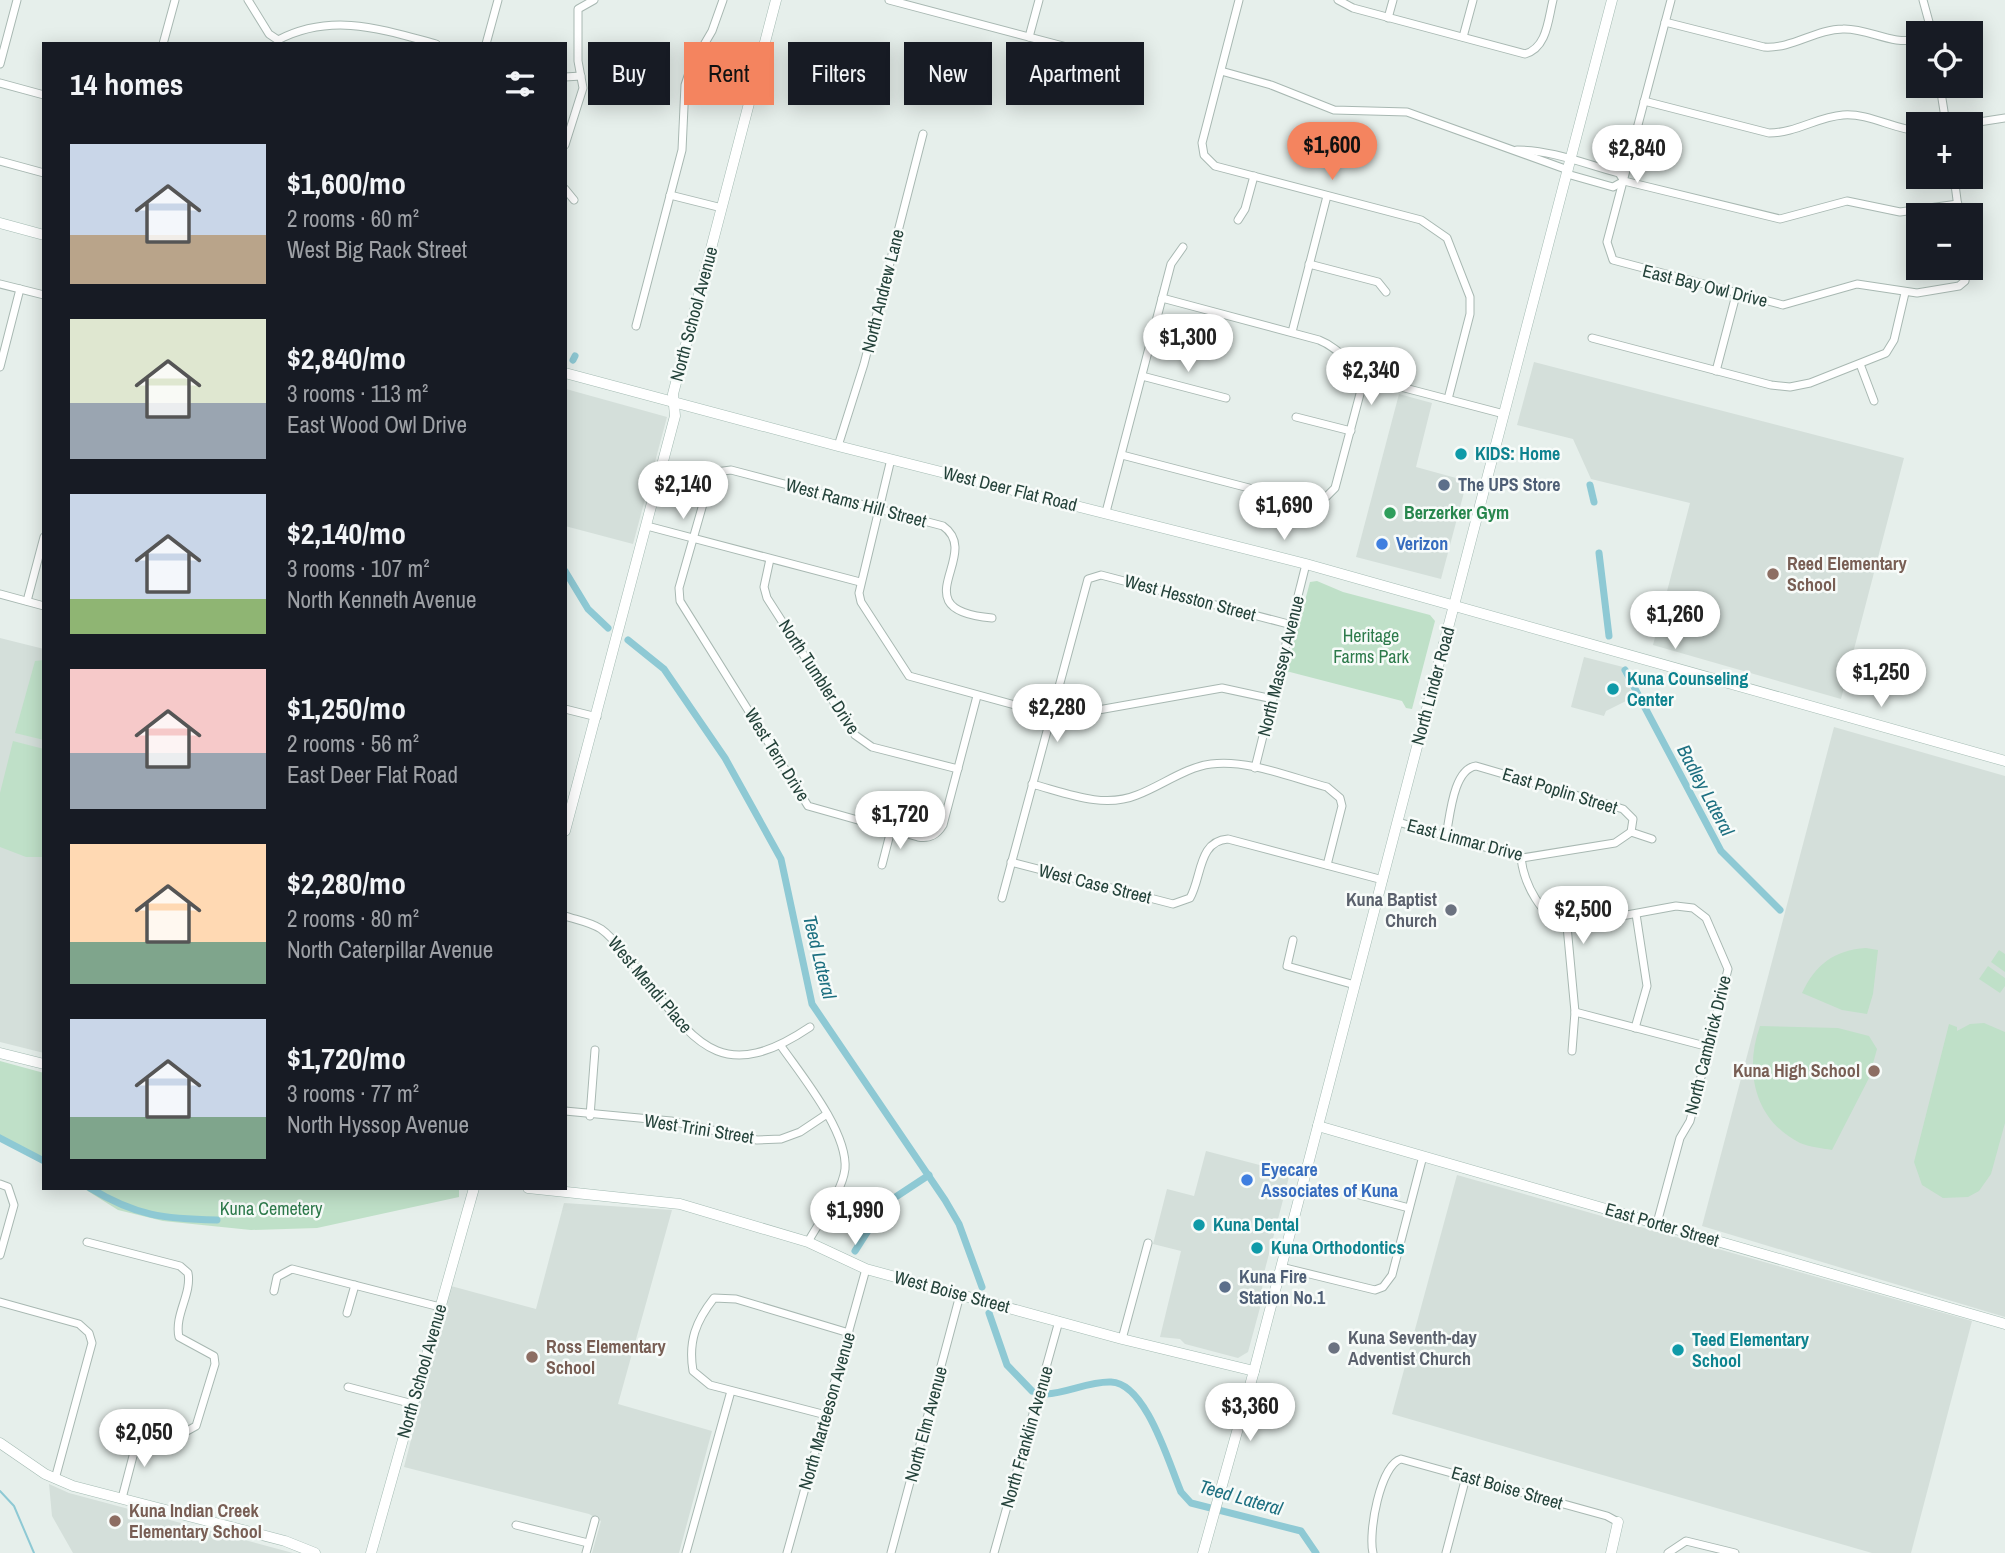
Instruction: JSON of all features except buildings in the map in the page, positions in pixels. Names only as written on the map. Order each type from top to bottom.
[{"type":"main road","name":"North School Avenue","points":[[567,823],[676,413],[673,394],[776,0]]},
{"type":"main road","name":"North Linder Road","points":[[1203,1553],[1254,1371],[1612,0]]},
{"type":"main road","points":[[0,223],[42,234]]},
{"type":"main road","name":"West Deer Flat Road","points":[[567,374],[838,446],[1306,564],[2005,761]]},
{"type":"main road","points":[[0,1053],[42,1064]]},
{"type":"main road","name":"East Porter Street","points":[[1318,1126],[2005,1324]]},
{"type":"main road","name":"North School Avenue","points":[[371,1553],[473,1190]]},
{"type":"main road","name":"West Boise Street","points":[[539,1190],[680,1204],[808,1242],[866,1269],[1122,1339],[1254,1371]]},
{"type":"main road","points":[[0,1443],[55,1479],[285,1541],[316,1553]]},
{"type":"main road","points":[[1611,1553],[1618,1522]]},
{"type":"street","points":[[0,64],[17,0]]},
{"type":"street","points":[[164,42],[175,0]]},
{"type":"street","points":[[247,0],[276,42],[304,29],[336,23],[364,25],[409,40]]},
{"type":"street","points":[[487,42],[498,0]]},
{"type":"street","points":[[567,139],[582,96],[578,9],[594,0]]},
{"type":"street","points":[[636,326],[682,150],[685,85],[691,67],[712,31],[723,0]]},
{"type":"street","points":[[888,0],[1047,42]]},
{"type":"street","points":[[1029,37],[1039,0]]},
{"type":"street","points":[[1239,0],[1202,143],[1204,155],[1215,166],[1421,220],[1440,231],[1453,248],[1468,285],[1471,304],[1448,399]]},
{"type":"street","points":[[1338,0],[1353,8],[1525,54],[1542,44],[1553,0]]},
{"type":"street","points":[[1388,18],[1393,0]]},
{"type":"street","points":[[1463,37],[1473,0]]},
{"type":"street","points":[[1221,71],[1271,85],[1334,110],[1407,112],[1614,187],[1624,181],[1671,0]]},
{"type":"street","points":[[1923,0],[1929,21]]},
{"type":"street","points":[[1665,22],[1764,47],[1780,47],[1841,29],[1906,41]]},
{"type":"street","points":[[567,76],[581,76]]},
{"type":"street","points":[[0,83],[42,94]]},
{"type":"street","points":[[1644,101],[1769,133],[1788,132],[1829,117],[1849,115],[1906,128]]},
{"type":"street","points":[[1983,121],[2005,118]]},
{"type":"street","name":"North Andrew Lane","points":[[838,446],[864,364],[923,134]]},
{"type":"street","points":[[1513,150],[1539,150],[1619,173],[1624,181],[1780,219],[1847,201],[1906,211]]},
{"type":"street","points":[[0,161],[42,172]]},
{"type":"street","points":[[1238,220],[1245,209],[1254,176]]},
{"type":"street","name":"East Bay Owl Drive","points":[[1624,181],[1607,242],[1609,256],[1618,263],[1783,305],[1857,284],[1879,285],[1905,293],[1949,288],[1965,280]]},
{"type":"street","points":[[567,191],[574,200]]},
{"type":"street","points":[[670,195],[722,208]]},
{"type":"street","points":[[1292,332],[1327,196]]},
{"type":"street","points":[[1106,512],[1171,264],[1183,247]]},
{"type":"street","points":[[1310,264],[1378,282],[1386,292]]},
{"type":"street","points":[[0,284],[42,294]]},
{"type":"street","points":[[0,367],[20,289]]},
{"type":"street","points":[[1592,338],[1716,371],[1790,387],[1810,383],[1877,358],[1891,346],[1905,293]]},
{"type":"street","points":[[1716,371],[1736,295]]},
{"type":"street","points":[[1162,298],[1328,343],[1365,376],[1504,414]]},
{"type":"street","points":[[1860,364],[1874,401]]},
{"type":"street","points":[[1142,376],[1226,398]]},
{"type":"street","points":[[1317,506],[1335,488],[1365,376]]},
{"type":"street","points":[[1296,417],[1351,431]]},
{"type":"street","points":[[1122,455],[1249,488]]},
{"type":"street","points":[[891,459],[860,582],[860,602],[909,676],[1050,715],[1068,716],[1222,688],[1273,699]]},
{"type":"street","name":"West Rams Hill Street","points":[[692,538],[707,484],[716,472],[731,470],[943,526],[953,533],[957,544],[946,587],[948,601],[960,613],[992,618]]},
{"type":"street","points":[[647,526],[860,582]]},
{"type":"street","name":"West Tern Drive","points":[[692,538],[679,588],[680,601],[801,799],[817,811],[926,838],[937,834],[943,825],[958,769]]},
{"type":"street","points":[[27,601],[42,545]]},
{"type":"street","name":"North Tumbler Drive","points":[[770,559],[764,587],[767,598],[855,735],[872,747],[958,769]]},
{"type":"street","name":"North Massey Avenue","points":[[1255,768],[1306,564]]},
{"type":"street","name":"West Hesston Street","points":[[1050,715],[1088,579],[1101,575],[1292,625]]},
{"type":"street","points":[[0,594],[42,605]]},
{"type":"street","points":[[958,769],[977,696]]},
{"type":"street","points":[[567,710],[597,717]]},
{"type":"street","points":[[1002,898],[1050,715]]},
{"type":"street","points":[[1032,784],[1093,800],[1114,801],[1136,796],[1205,765],[1228,763],[1327,787],[1337,794],[1342,806],[1327,865],[1383,880]]},
{"type":"street","name":"East Poplin Street","points":[[1446,836],[1460,778],[1471,767],[1623,809],[1633,819],[1631,832]]},
{"type":"street","name":"East Linmar Drive","points":[[1398,822],[1521,858],[1539,858],[1615,843],[1631,832]]},
{"type":"street","points":[[881,865],[891,830]]},
{"type":"street","points":[[1631,832],[1651,839]]},
{"type":"street","name":"West Case Street","points":[[1012,862],[1179,904],[1190,898],[1207,848],[1217,840],[1228,839],[1327,865]]},
{"type":"street","points":[[1521,858],[1522,869],[1545,914],[1567,926],[1636,914],[1647,986],[1635,1028]]},
{"type":"street","name":"North Cambrick Drive","points":[[1636,914],[1675,906],[1698,911],[1706,918],[1728,969],[1690,1121],[1680,1138],[1657,1223]]},
{"type":"street","name":"West Mendi Place","points":[[567,917],[587,922],[611,937],[700,1043],[724,1053],[744,1055],[781,1046],[810,1027]]},
{"type":"street","points":[[1567,926],[1575,1012],[1572,1051]]},
{"type":"street","points":[[1293,940],[1287,966],[1355,985]]},
{"type":"street","points":[[1575,1012],[1709,1047]]},
{"type":"street","points":[[781,1046],[836,1126],[845,1169],[839,1186],[808,1242]]},
{"type":"street","points":[[590,1116],[595,1050]]},
{"type":"street","name":"West Trini Street","points":[[567,1111],[590,1116],[671,1121],[757,1140],[781,1139],[800,1132],[827,1114]]},
{"type":"street","points":[[1281,1267],[1375,1290],[1383,1287],[1392,1275],[1423,1156]]},
{"type":"street","points":[[0,1184],[8,1188],[14,1205],[0,1255]]},
{"type":"street","points":[[1356,1194],[1409,1208]]},
{"type":"street","points":[[87,1242],[180,1266],[188,1273],[190,1281],[177,1327],[179,1337],[186,1343],[207,1349],[214,1356],[215,1364],[194,1429],[187,1432],[153,1426],[144,1432],[133,1456],[122,1498]]},
{"type":"street","points":[[1122,1339],[1148,1243]]},
{"type":"street","points":[[274,1291],[277,1277],[292,1269],[440,1307]]},
{"type":"street","name":"North Marteeson Avenue","points":[[787,1553],[866,1269]]},
{"type":"street","points":[[347,1313],[355,1285]]},
{"type":"street","name":"North Elm Avenue","points":[[891,1553],[960,1295]]},
{"type":"street","points":[[826,1415],[710,1385],[693,1371],[690,1350],[698,1318],[714,1298],[736,1299],[799,1321],[849,1333]]},
{"type":"street","points":[[0,1302],[79,1324],[89,1333],[92,1343],[55,1479]]},
{"type":"street","name":"North Franklin Avenue","points":[[994,1553],[1059,1321]]},
{"type":"street","points":[[348,1387],[413,1404]]},
{"type":"street","points":[[686,1553],[731,1391]]},
{"type":"street","name":"East Boise Street","points":[[1373,1553],[1370,1530],[1387,1469],[1394,1461],[1405,1459],[1618,1522]]},
{"type":"street","points":[[1446,1553],[1466,1476]]},
{"type":"street","points":[[586,1553],[595,1520]]},
{"type":"street","points":[[516,1525],[588,1543]]},
{"type":"street","points":[[1668,1553],[1676,1545],[1696,1542],[1735,1553]]},
{"type":"shaded area","name":"Reed Elementary School","points":[[1534,362],[1904,458],[1841,699],[1653,645],[1690,503],[1591,479],[1573,439],[1517,425]]},
{"type":"shaded area","points":[[567,389],[667,417],[633,544],[567,527]]},
{"type":"shaded area","points":[[1399,394],[1432,403],[1416,467],[1467,481],[1441,579],[1356,557]]},
{"type":"shaded area","points":[[0,638],[42,648],[42,1052],[0,1042]]},
{"type":"shaded area","points":[[1584,657],[1623,667],[1622,672],[1634,697],[1606,711],[1604,716],[1571,707]]},
{"type":"shaded area","name":"Kuna High School","points":[[1834,727],[2005,776],[2005,1317],[1702,1226]]},
{"type":"shaded area","points":[[1206,1151],[1290,1173],[1263,1277],[1261,1304],[1248,1352],[1238,1358],[1185,1344],[1180,1339],[1160,1337],[1181,1251],[1153,1244],[1167,1189],[1194,1196]]},
{"type":"shaded area","points":[[1457,1175],[1972,1321],[1911,1553],[1872,1553],[1392,1414]]},
{"type":"shaded area","name":"Ross Elementary School","points":[[564,1203],[672,1210],[618,1404],[712,1431],[679,1553],[592,1553],[601,1521],[589,1514],[404,1467],[451,1286],[536,1309]]},
{"type":"shaded area","name":"Kuna Indian Creek Elementary School","points":[[49,1484],[69,1493],[293,1553],[73,1553],[52,1516]]},
{"type":"green space","name":"Heritage Farms Park","points":[[1317,581],[1343,592],[1430,615],[1435,621],[1412,709],[1406,708],[1402,701],[1286,671],[1310,582]]},
{"type":"green space","points":[[42,660],[42,740],[15,733],[35,661]]},
{"type":"green space","points":[[13,741],[42,748],[42,857],[26,857],[0,847],[0,793]]},
{"type":"green space","points":[[1866,948],[1878,950],[1873,994],[1867,1014],[1842,1010],[1802,993],[1813,974],[1827,961],[1844,952]]},
{"type":"green space","points":[[1999,950],[2005,954],[2005,972],[1991,962]]},
{"type":"green space","points":[[1988,966],[2005,978],[2005,986],[2000,993],[1979,979]]},
{"type":"green space","points":[[1984,1023],[2005,1032],[2005,1123],[1991,1174],[1979,1191],[1968,1197],[1943,1198],[1922,1185],[1914,1162],[1949,1024],[1957,1027],[1957,1031],[1970,1024]]},
{"type":"green space","points":[[1760,1026],[1838,1028],[1869,1036],[1877,1049],[1869,1078],[1832,1150],[1800,1143],[1784,1133],[1763,1107],[1753,1076],[1755,1043]]},
{"type":"green space","points":[[0,1061],[42,1072],[42,1163],[0,1141]]},
{"type":"green space","name":"Kuna Cemetery","points":[[86,1190],[459,1190],[459,1197],[317,1228],[251,1230],[163,1221],[118,1210]]},
{"type":"waterway","name":"Teed Lateral","points":[[573,360],[575,356]]},
{"type":"waterway","name":"Badley Lateral","points":[[1590,485],[1594,502]]},
{"type":"waterway","name":"Badley Lateral","points":[[1599,553],[1609,636]]},
{"type":"waterway","name":"Teed Lateral","points":[[567,574],[588,609],[608,628]]},
{"type":"waterway","name":"Teed Lateral","points":[[628,640],[664,669],[725,758],[781,859],[812,1004],[945,1200],[959,1224],[982,1287]]},
{"type":"waterway","name":"Badley Lateral","points":[[1625,670],[1721,851],[1780,910]]},
{"type":"waterway","points":[[0,1138],[42,1160]]},
{"type":"waterway","points":[[855,1251],[885,1204],[929,1175]]},
{"type":"waterway","points":[[94,1190],[122,1205],[151,1214],[181,1219],[217,1220]]},
{"type":"waterway","name":"Teed Lateral","points":[[989,1313],[1007,1365],[1032,1391]]},
{"type":"waterway","name":"Teed Lateral","points":[[1046,1394],[1103,1382],[1124,1386],[1135,1396],[1155,1427],[1181,1492],[1191,1503],[1301,1531],[1316,1553]]},
{"type":"waterway","points":[[0,1491],[14,1506],[34,1553]]},
{"type":"place","name":"KIDS: Home","points":[[1461,454]]},
{"type":"place","name":"The UPS Store","points":[[1444,485]]},
{"type":"place","name":"Berzerker Gym","points":[[1390,513]]},
{"type":"place","name":"Verizon","points":[[1382,544]]},
{"type":"place","name":"Reed Elementary School","points":[[1773,574]]},
{"type":"place","name":"Kuna Counseling Center","points":[[1613,689]]},
{"type":"place","name":"Kuna Baptist Church","points":[[1451,910]]},
{"type":"place","name":"Kuna High School","points":[[1874,1071]]},
{"type":"place","name":"Eyecare Associates of Kuna","points":[[1247,1180]]},
{"type":"place","name":"Kuna Dental","points":[[1199,1225]]},
{"type":"place","name":"Kuna Orthodontics","points":[[1257,1248]]},
{"type":"place","name":"Kuna Fire Station No.1","points":[[1225,1287]]},
{"type":"place","name":"Kuna Seventh-day Adventist Church","points":[[1334,1348]]},
{"type":"place","name":"Teed Elementary School","points":[[1678,1350]]},
{"type":"place","name":"Ross Elementary School","points":[[532,1357]]},
{"type":"place","name":"Kuna Indian Creek Elementary School","points":[[115,1521]]}]
